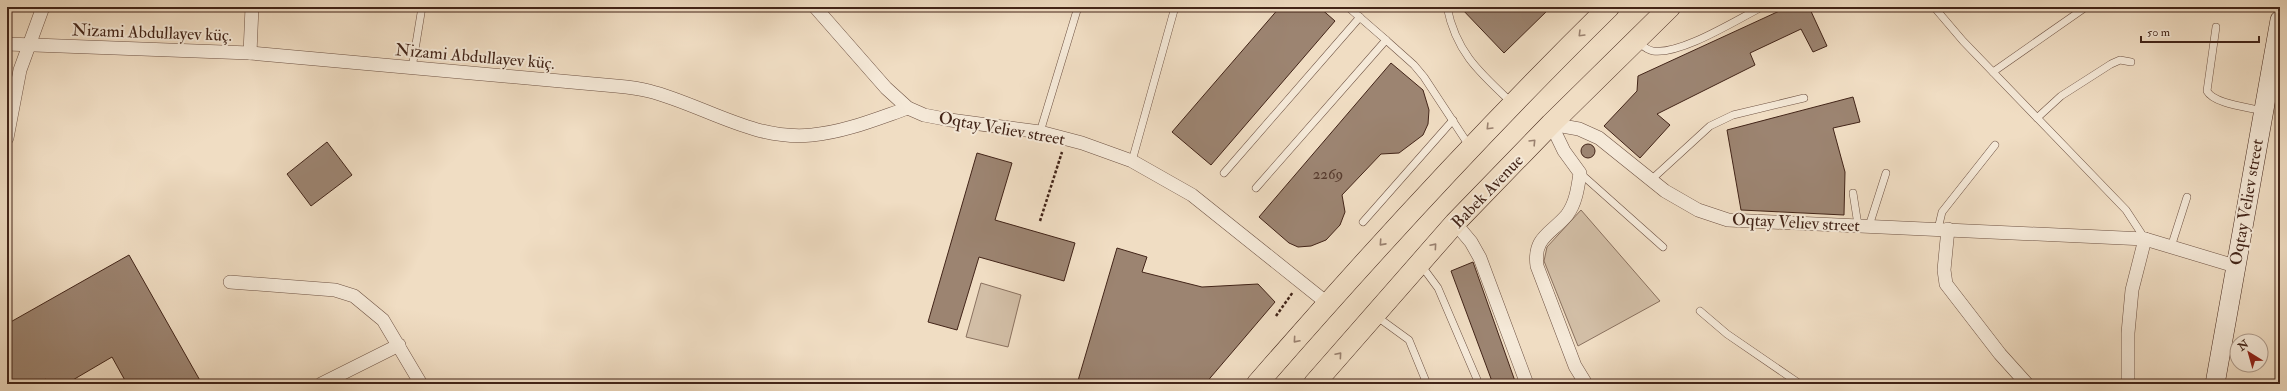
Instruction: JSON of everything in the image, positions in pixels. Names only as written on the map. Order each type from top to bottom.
[{"type":"main road","points":[[1257,384],[1327,303],[1470,147],[1609,7]]},
{"type":"main road","points":[[1636,40],[1663,7]]},
{"type":"main road","name":"Babek Avenue","points":[[1314,384],[1455,223],[1551,124],[1670,7]]},
{"type":"street","points":[[7,138],[16,91],[28,45],[43,7]]},
{"type":"street","points":[[250,53],[252,7]]},
{"type":"street","name":"Oqtay Veliev street","points":[[815,7],[886,88],[908,108],[924,115],[950,120],[1040,132],[1066,138],[1132,161],[1192,195],[1327,303]]},
{"type":"street","name":"Oqtay Veliev street","points":[[2215,384],[2280,20]]},
{"type":"street","name":"Nizami Abdullayev küç.","points":[[7,44],[250,53],[616,86],[649,91],[749,128],[768,133],[810,136],[833,133],[908,108]]},
{"type":"street","points":[[1551,124],[1564,151],[1580,173],[1577,192],[1567,214],[1540,240],[1535,253],[1537,266],[1572,358],[1586,384]]},
{"type":"street","name":"Oqtay Veliev street","points":[[1551,124],[1579,129],[1599,138],[1665,191],[1698,210],[1728,220],[2145,239],[2235,266]]},
{"type":"street","points":[[1455,223],[1471,242],[1480,258],[1527,384]]},
{"type":"street","points":[[1943,229],[1944,270],[1946,284],[2000,354],[2026,384]]},
{"type":"street","points":[[2128,384],[2128,333],[2132,290],[2145,239]]},
{"type":"street","points":[[230,282],[335,290],[354,296],[383,320],[421,384]]},
{"type":"street","points":[[321,384],[399,345]]},
{"type":"lane","points":[[412,68],[422,7]]},
{"type":"lane","points":[[1040,132],[1078,7]]},
{"type":"lane","points":[[1132,161],[1175,7]]},
{"type":"lane","points":[[1348,7],[1419,71],[1470,147]]},
{"type":"lane","points":[[1447,7],[1461,49],[1476,69],[1512,103]]},
{"type":"lane","points":[[1636,40],[1647,49],[1653,51],[1687,46],[1762,7]]},
{"type":"lane","points":[[1934,7],[1993,72],[2126,210],[2145,239]]},
{"type":"lane","points":[[1993,72],[2086,7]]},
{"type":"lane","points":[[1224,173],[1360,17]]},
{"type":"lane","points":[[2216,27],[2207,90],[2210,96],[2218,100],[2263,111]]},
{"type":"lane","points":[[1256,188],[1386,40]]},
{"type":"lane","points":[[2037,118],[2061,96],[2111,64],[2120,60],[2131,62]]},
{"type":"lane","points":[[1651,180],[1710,126],[1733,115],[1804,98]]},
{"type":"lane","points":[[1363,222],[1453,120]]},
{"type":"lane","points":[[1943,229],[1942,212],[1995,145]]},
{"type":"lane","points":[[1580,173],[1663,247]]},
{"type":"lane","points":[[1863,226],[1886,173]]},
{"type":"lane","points":[[1853,193],[1863,226]]},
{"type":"lane","points":[[2171,247],[2187,197]]},
{"type":"lane","points":[[1419,263],[1431,275],[1438,288],[1479,384]]},
{"type":"lane","points":[[1700,311],[1727,334],[1800,384]]},
{"type":"lane","points":[[1374,315],[1409,340],[1428,384]]},
{"type":"path","points":[[1040,221],[1066,138]]},
{"type":"path","points":[[1276,316],[1294,291]]},
{"type":"shaded area","points":[[1581,210],[1660,301],[1578,346],[1544,261],[1547,247]]},
{"type":"shaded area","points":[[981,283],[1021,295],[1008,347],[966,337]]},
{"type":"building","points":[[1280,7],[1319,7],[1335,21],[1211,165],[1172,132]]},
{"type":"building","points":[[1460,7],[1551,7],[1504,53]]},
{"type":"building","points":[[1788,7],[1809,7],[1827,46],[1813,52],[1801,29],[1750,53],[1755,65],[1657,114],[1670,125],[1640,158],[1604,126],[1637,91],[1638,76]]},
{"type":"building","points":[[1391,63],[1423,90],[1429,110],[1428,124],[1423,135],[1399,153],[1381,154],[1342,195],[1345,212],[1340,225],[1326,240],[1311,246],[1298,247],[1289,243],[1259,217]]},
{"type":"building","points":[[1853,97],[1860,122],[1833,128],[1845,172],[1844,215],[1741,210],[1727,130]]},
{"type":"building","points":[[327,142],[352,175],[311,206],[287,174]]},
{"type":"building","points":[[1585,144],[1591,144],[1595,148],[1595,154],[1591,158],[1585,158],[1581,154],[1581,148]]},
{"type":"building","points":[[977,153],[1012,163],[995,220],[1075,243],[1064,281],[979,257],[957,330],[928,322]]},
{"type":"building","points":[[1117,248],[1147,257],[1142,272],[1202,287],[1258,284],[1275,302],[1205,384],[1077,384]]},
{"type":"building","points":[[129,255],[202,384],[127,384],[112,357],[66,384],[50,384],[46,379],[38,384],[7,384],[7,324]]},
{"type":"building","points":[[1473,262],[1516,384],[1493,384],[1451,271]]}]
